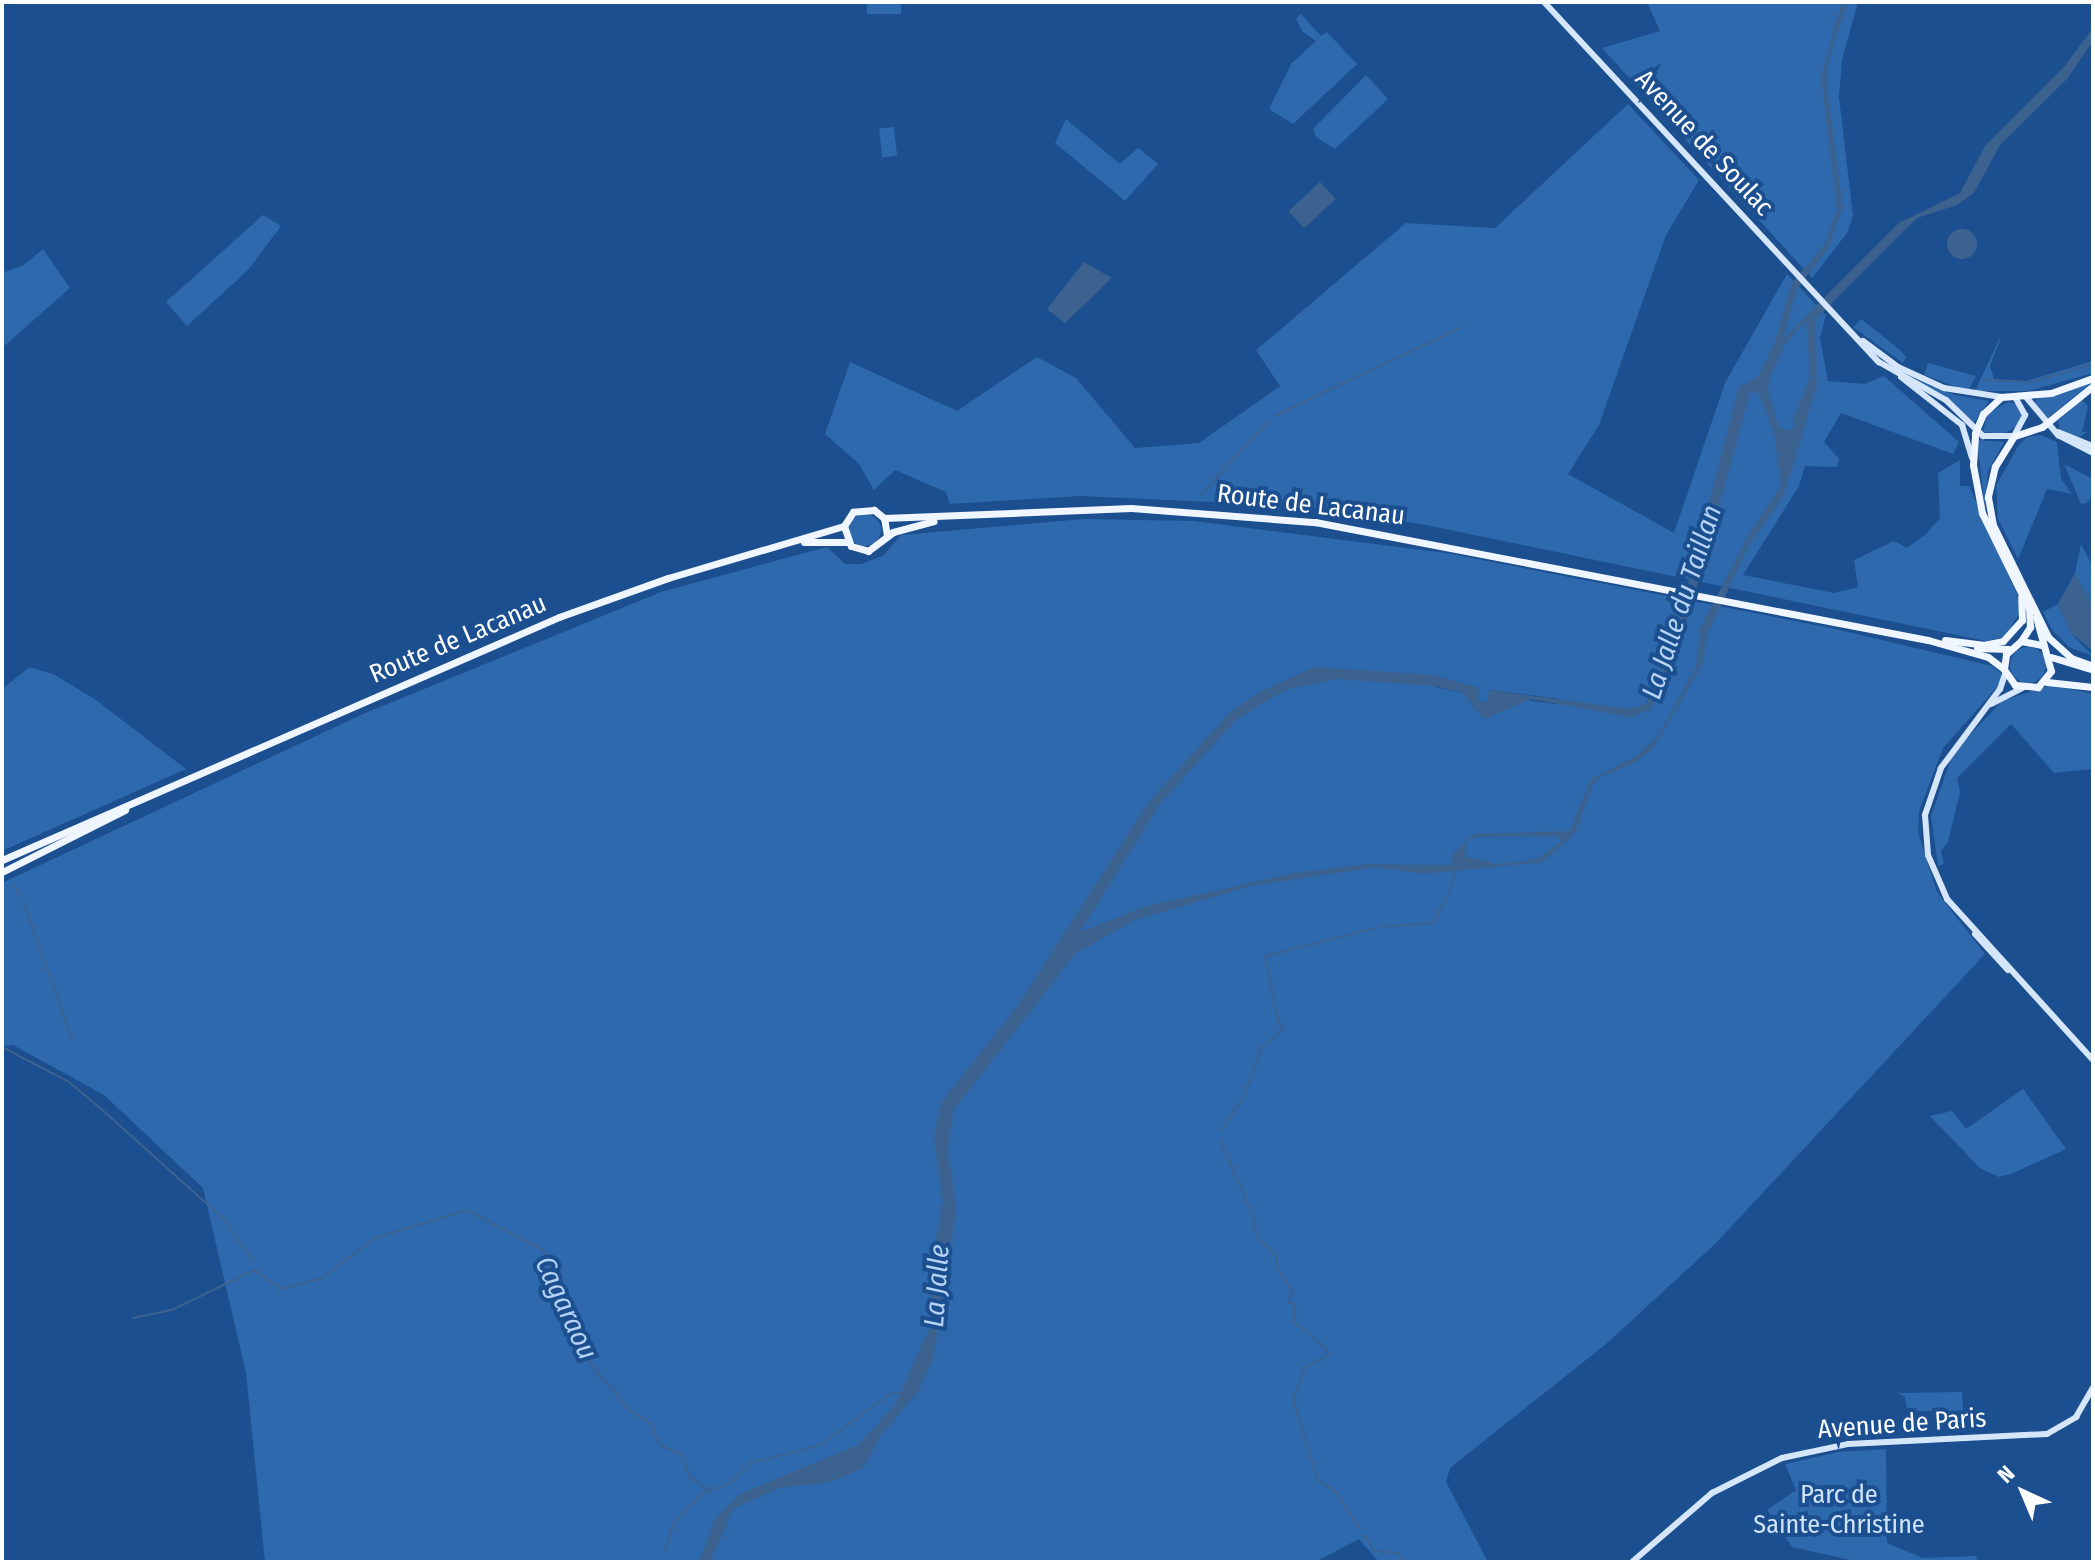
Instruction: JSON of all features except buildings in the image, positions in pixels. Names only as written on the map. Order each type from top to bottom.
[{"type":"main road","points":[[1945,640],[1996,652],[2021,641],[2030,616],[1982,513],[1973,465],[1976,430],[1988,408],[2001,397],[2026,397],[2093,378]]},
{"type":"main road","points":[[2093,386],[2046,425],[2014,436],[1995,466],[1988,505],[1999,538],[2053,643],[2093,668]]},
{"type":"main road","name":"Route de Lacanau","points":[[937,520],[1098,508],[1270,517],[1421,539],[1928,640]]},
{"type":"main road","points":[[790,543],[844,526],[860,509],[874,510],[884,518],[937,520]]},
{"type":"main road","points":[[884,518],[887,536]]},
{"type":"main road","points":[[790,543],[848,542],[868,551],[887,536],[937,520]]},
{"type":"main road","points":[[844,526],[848,542]]},
{"type":"main road","name":"Route de Lacanau","points":[[2,860],[559,617],[668,578],[790,543]]},
{"type":"main road","points":[[1928,640],[1988,645],[2010,637],[2023,606],[2011,572]]},
{"type":"main road","points":[[2029,592],[2042,645],[2051,657],[2093,668]]},
{"type":"main road","points":[[1928,640],[1994,660],[2022,688],[2044,683],[2093,687]]},
{"type":"main road","points":[[2021,641],[2042,645]]},
{"type":"main road","points":[[2004,672],[2010,648]]},
{"type":"main road","points":[[2044,683],[2051,657]]},
{"type":"main road","name":"Route de Lacanau","points":[[2,872],[150,796]]},
{"type":"street","name":"Avenue de Soulac","points":[[1544,2],[1851,331]]},
{"type":"street","points":[[1851,331],[1895,372],[1962,425],[1973,465]]},
{"type":"street","points":[[1851,331],[1912,374],[1958,392],[2001,397]]},
{"type":"street","points":[[1895,372],[1941,397],[1983,436],[2014,436],[2025,415],[2015,397]]},
{"type":"street","points":[[2026,397],[2046,425],[2093,453]]},
{"type":"street","points":[[2055,431],[2093,446]]},
{"type":"street","points":[[2004,672],[1988,706],[1949,752],[1925,815],[1935,878],[1968,923],[2093,1060]]},
{"type":"street","points":[[1988,706],[2022,688]]},
{"type":"street","name":"Avenue de Paris","points":[[1632,1562],[1712,1493],[1782,1458],[1848,1444],[2047,1434],[2076,1417],[2093,1388]]},
{"type":"green space","points":[[867,2],[901,2],[901,14],[867,14]]},
{"type":"green space","points":[[1647,2],[1858,2],[1842,60],[1839,97],[1853,216],[1847,233],[1812,278],[1602,48],[1660,31]]},
{"type":"green space","points":[[1301,14],[1321,36],[1327,32],[1357,64],[1293,124],[1269,109],[1291,64],[1316,41],[1303,32],[1296,19]]},
{"type":"green space","points":[[1366,75],[1388,99],[1335,149],[1316,137],[1313,129]]},
{"type":"green space","points":[[1628,104],[1699,180],[1666,235],[1599,425],[1568,474],[1674,533],[1725,383],[1787,274],[1826,315],[1820,338],[1828,381],[1865,384],[1884,376],[1959,442],[1953,454],[1841,413],[1824,442],[1839,459],[1837,467],[1805,466],[1799,486],[1743,575],[1834,593],[1858,587],[1854,560],[1894,541],[1907,548],[1926,534],[1940,518],[1938,473],[1960,460],[1960,486],[1969,486],[2017,594],[2020,612],[2005,637],[1986,641],[1426,525],[1299,506],[1080,496],[950,504],[946,492],[895,470],[874,490],[859,464],[825,434],[850,362],[957,411],[1037,357],[1076,378],[1135,448],[1199,443],[1280,386],[1256,350],[1406,223],[1495,228]]},
{"type":"green space","points":[[1066,119],[1120,164],[1138,148],[1158,164],[1125,201],[1055,143]]},
{"type":"green space","points":[[894,127],[897,156],[882,157],[879,129]]},
{"type":"green space","points":[[263,215],[281,226],[248,270],[187,326],[166,302]]},
{"type":"green space","points":[[43,249],[70,288],[2,348],[2,273],[24,265]]},
{"type":"green space","points":[[1861,319],[1899,349],[1906,357],[1903,363],[1853,327]]},
{"type":"green space","points":[[2003,331],[1990,366],[1994,379],[2026,381],[2093,361],[2093,373],[2028,391],[1975,391]]},
{"type":"green space","points":[[1928,363],[1976,376],[1968,391],[1924,375]]},
{"type":"green space","points":[[1910,377],[1955,395],[1989,401],[1974,423],[1947,399]]},
{"type":"green space","points":[[2093,382],[2046,419],[2034,403],[2038,398]]},
{"type":"green space","points":[[2082,400],[2088,406],[2082,432],[2087,432],[2078,438],[2060,431],[2058,421]]},
{"type":"green space","points":[[2008,402],[2017,404],[2022,414],[2017,426],[2004,434],[1983,432],[1988,413]]},
{"type":"green space","points":[[2041,435],[2057,442],[2061,479],[2072,494],[2047,489],[2018,559],[1998,519],[1996,486],[2018,446],[2027,437]]},
{"type":"green space","points":[[1977,440],[2004,442],[1988,471],[1985,509]]},
{"type":"green space","points":[[2064,464],[2091,478],[2093,493],[2087,503],[2081,504]]},
{"type":"green space","points":[[865,514],[876,519],[881,530],[876,541],[865,546],[854,541],[849,530],[854,519]]},
{"type":"green space","points":[[1083,519],[1194,521],[1446,553],[1831,628],[1992,666],[2001,673],[2000,684],[1943,748],[1919,811],[1918,833],[1937,892],[1985,954],[1716,1243],[1606,1344],[1450,1468],[1446,1482],[1488,1562],[1379,1562],[1359,1539],[1315,1562],[265,1562],[246,1373],[203,1188],[104,1095],[13,1045],[2,1046],[2,883],[363,714],[661,592],[827,547],[845,564],[861,564],[883,556],[901,535]],"holes":[[[1444,678],[1478,688],[1478,701],[1487,703],[1491,690],[1560,699],[1557,704],[1524,700],[1484,719],[1463,693],[1435,687]]]},
{"type":"green space","points":[[2081,544],[2093,567],[2093,607],[2075,573]]},
{"type":"green space","points":[[2058,604],[2071,633],[2093,656],[2069,647],[2052,630],[2043,612]]},
{"type":"green space","points":[[2028,647],[2040,653],[2046,665],[2040,677],[2028,683],[2016,677],[2010,665],[2016,653]]},
{"type":"green space","points":[[30,667],[55,675],[96,700],[186,769],[2,851],[2,689]]},
{"type":"green space","points":[[2051,685],[2093,694],[2093,769],[2054,773],[2011,724],[1957,778],[1960,792],[1948,842],[1941,851],[1944,864],[1938,866],[1931,816],[1953,753],[2002,701]]},
{"type":"green space","points":[[2023,1089],[2066,1149],[2011,1174],[1999,1177],[1980,1168],[1930,1116],[1952,1111],[1966,1129]]},
{"type":"green space","points":[[1962,1392],[1963,1411],[1912,1411],[1911,1435],[1905,1397],[1898,1393]]},
{"type":"green space","name":"Parc de Sainte-Christine","points":[[1886,1449],[1887,1543],[1923,1558],[1976,1556],[1978,1562],[1860,1562],[1792,1547],[1767,1510],[1796,1490],[1785,1464],[1838,1452]]},
{"type":"water","points":[[1842,2],[1848,2],[1828,61],[1827,89],[1843,208],[1827,250],[1797,289],[1783,339],[1899,223],[1960,193],[1985,146],[2064,67],[2093,28],[2093,41],[2067,79],[2000,145],[1974,193],[1957,205],[1917,218],[1816,319],[1817,385],[1784,496],[1749,545],[1707,635],[1703,663],[1654,747],[1638,761],[1600,777],[1592,786],[1576,832],[1543,862],[1424,874],[1376,867],[1251,886],[1135,920],[1076,953],[953,1111],[948,1149],[956,1210],[933,1359],[918,1392],[882,1434],[863,1468],[830,1482],[779,1488],[733,1509],[710,1562],[699,1562],[715,1519],[740,1494],[858,1445],[895,1405],[930,1327],[932,1259],[943,1202],[934,1136],[942,1101],[1016,1008],[1148,803],[1229,713],[1258,693],[1314,667],[1433,675],[1479,688],[1478,701],[1486,703],[1490,690],[1629,709],[1646,704],[1671,648],[1739,387],[1758,377],[1775,342],[1791,284],[1824,245],[1837,211],[1821,76]],"holes":[[[1806,320],[1810,378],[1793,418],[1794,428],[1786,431],[1778,425],[1767,386],[1784,345]],[[1751,390],[1759,394],[1774,434],[1781,486],[1750,532],[1700,629],[1696,667],[1658,736],[1635,757],[1591,779],[1570,831],[1475,834],[1453,853],[1452,865],[1367,864],[1295,873],[1147,906],[1080,932],[1160,804],[1237,719],[1285,690],[1337,679],[1434,686],[1463,693],[1484,719],[1531,699],[1630,717],[1651,710],[1679,651]],[[1556,836],[1562,841],[1537,859],[1497,864],[1465,856],[1467,842],[1475,837]]]},
{"type":"water","points":[[1320,182],[1336,199],[1304,228],[1289,211]]},
{"type":"water","points":[[1962,229],[1972,234],[1977,244],[1972,254],[1962,259],[1952,254],[1947,244],[1952,234]]},
{"type":"water","points":[[1084,262],[1112,278],[1065,323],[1047,309]]},
{"type":"water","points":[[2075,573],[2093,607],[2093,651],[2071,633],[2058,604]]},
{"type":"waterway","points":[[1274,416],[1460,328]]},
{"type":"waterway","points":[[1983,380],[2031,382],[2093,364]]},
{"type":"waterway","points":[[1201,495],[1269,420]]},
{"type":"waterway","points":[[1448,894],[1456,868]]},
{"type":"waterway","points":[[14,885],[21,897]]},
{"type":"waterway","points":[[1381,927],[1433,923],[1446,897]]},
{"type":"waterway","points":[[24,903],[72,1039]]},
{"type":"waterway","points":[[1220,1131],[1244,1096],[1260,1050],[1285,1027],[1279,1024],[1265,956],[1376,928]]},
{"type":"waterway","name":"Cagaraou","points":[[2,1047],[69,1082],[99,1107],[224,1219],[252,1260]]},
{"type":"waterway","points":[[1220,1140],[1253,1216],[1256,1235],[1276,1255],[1276,1267],[1293,1291],[1288,1302],[1294,1304],[1295,1322],[1327,1350],[1328,1355],[1305,1368],[1293,1400],[1318,1480],[1336,1492],[1360,1529]]},
{"type":"waterway","name":"Cagaraou","points":[[133,1318],[172,1310],[254,1270],[281,1289],[322,1278],[375,1238],[467,1210],[543,1250],[591,1365],[632,1412],[651,1424],[661,1446],[681,1454],[690,1477],[709,1491]]},
{"type":"waterway","points":[[665,1552],[673,1524],[703,1493],[731,1483],[750,1463],[820,1445],[890,1394],[904,1392]]},
{"type":"waterway","name":"La Jalle","points":[[800,1473],[813,1468]]},
{"type":"waterway","points":[[1364,1535],[1374,1551],[1398,1553],[1405,1562]]},
{"type":"water label","name":"La Jalle du Taillan","points":[[1682,602]]}]
